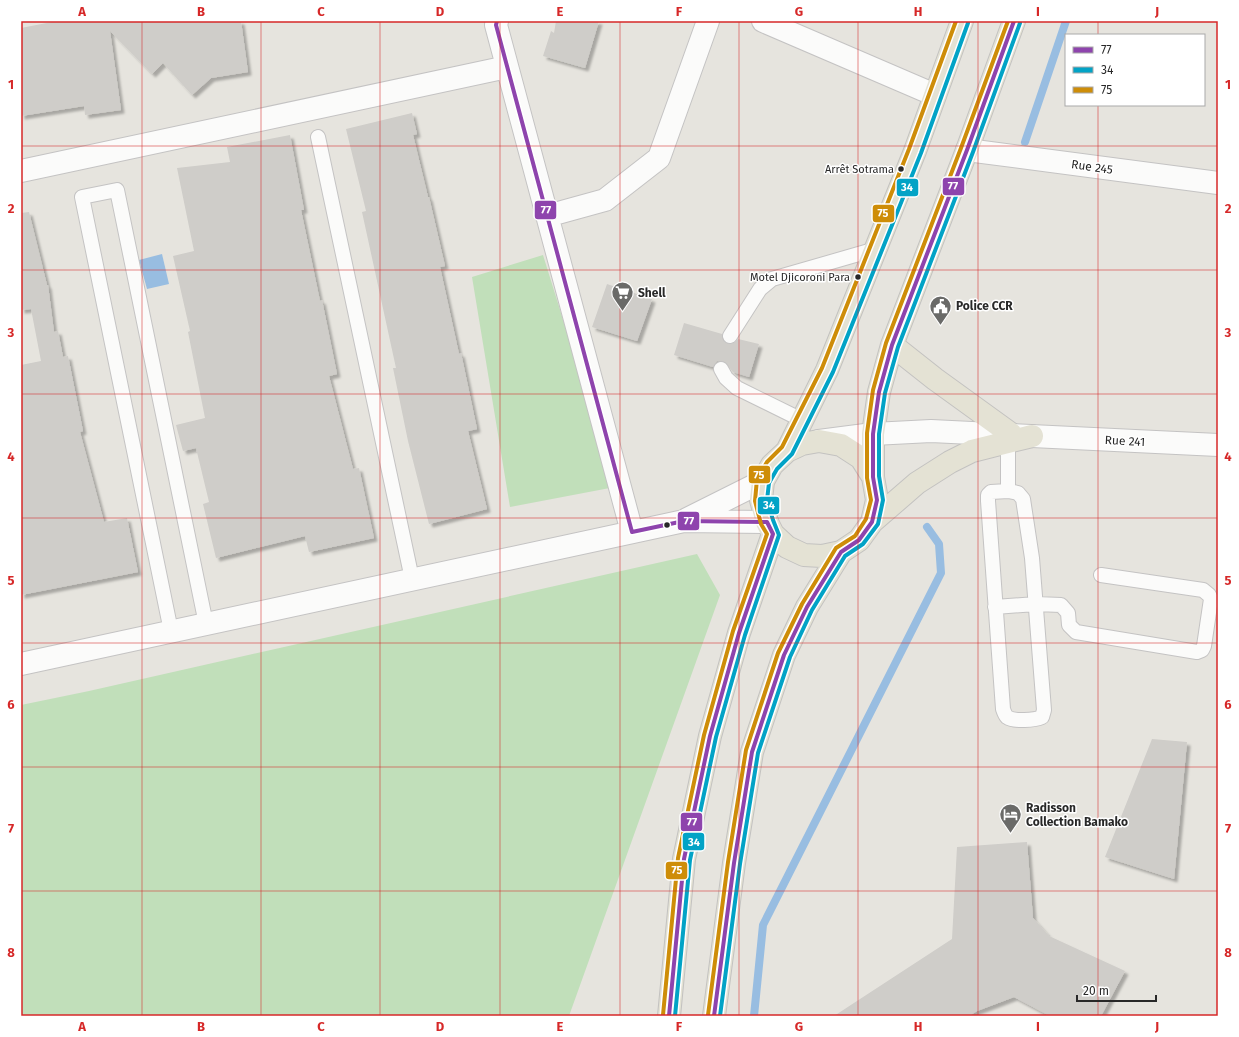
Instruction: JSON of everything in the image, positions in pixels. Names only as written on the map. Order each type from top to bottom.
[{"type":"highway","points":[[787,451],[827,370],[915,151],[962,21]]},
{"type":"highway","points":[[872,522],[877,500],[873,478],[873,434],[879,392],[892,345],[967,150],[1014,21]]},
{"type":"highway","points":[[892,345],[1009,438]]},
{"type":"highway","points":[[873,478],[861,458],[841,445],[819,440],[802,444],[787,451],[772,465],[764,481],[761,500],[770,528],[787,547],[804,555],[822,556],[841,552],[859,540],[872,522],[916,483],[950,462],[972,451],[1009,438],[1032,436]]},
{"type":"highway","points":[[669,1016],[684,860],[710,736],[770,528]]},
{"type":"highway","points":[[714,1016],[734,863],[752,752],[784,655],[807,607],[841,552]]},
{"type":"street","points":[[547,216],[605,200],[659,158],[708,21]]},
{"type":"street","points":[[763,21],[935,95]]},
{"type":"street","points":[[494,22],[632,532]]},
{"type":"street","points":[[21,171],[507,67]]},
{"type":"street","name":"Rue 245","points":[[967,150],[1218,183]]},
{"type":"street","points":[[819,440],[873,434],[931,431],[1009,438]]},
{"type":"street","name":"Rue 241","points":[[1032,436],[1218,445]]},
{"type":"street","points":[[21,664],[684,521],[764,481]]},
{"type":"street","points":[[684,521],[770,528]]},
{"type":"lane","points":[[318,137],[412,579]]},
{"type":"lane","points":[[172,631],[82,197],[89,195],[117,190],[206,624]]},
{"type":"lane","points":[[730,336],[760,289],[772,279],[876,249]]},
{"type":"lane","points":[[722,369],[726,378],[737,388],[802,420]]},
{"type":"lane","points":[[1008,491],[1009,438]]},
{"type":"lane","points":[[1008,491],[1018,493],[1023,499],[1032,558],[1044,710],[1042,717],[1035,720],[1012,719],[1006,717],[1003,709],[988,495],[990,492],[1008,491]]},
{"type":"lane","points":[[995,607],[1036,604],[1061,606],[1068,613],[1069,625],[1076,632],[1197,652],[1202,650],[1204,646],[1211,599],[1209,594],[1202,590],[1101,575]]},
{"type":"green space","points":[[543,255],[615,487],[510,507],[472,277]]},
{"type":"green space","points":[[697,554],[720,595],[569,1016],[21,1016],[21,705]]},
{"type":"water","points":[[162,254],[169,284],[147,289],[139,260]]},
{"type":"building","points":[[57,21],[241,21],[248,72],[211,78],[192,95],[163,63],[152,74],[110,31],[121,110],[85,115],[84,106],[21,116],[21,28]]},
{"type":"building","points":[[556,21],[599,21],[585,68],[543,56],[551,31],[554,33]]},
{"type":"building","points":[[412,113],[417,134],[413,135],[445,266],[440,267],[459,354],[461,353],[477,429],[468,431],[487,509],[429,524],[408,441],[393,368],[396,368],[362,212],[366,211],[346,129]]},
{"type":"building","points":[[290,135],[304,210],[301,210],[320,301],[322,300],[337,374],[329,376],[353,469],[359,468],[374,538],[309,552],[305,536],[216,558],[203,504],[209,502],[196,448],[183,451],[176,425],[205,418],[188,332],[190,331],[173,256],[194,251],[177,168],[230,162],[227,147]]},
{"type":"building","points":[[29,212],[48,285],[54,332],[58,331],[63,357],[68,356],[83,431],[80,432],[104,522],[127,518],[138,572],[21,595],[21,365],[41,361],[31,309],[21,310],[21,213]]},
{"type":"building","name":"Shell","points":[[607,284],[652,299],[637,341],[592,327]]},
{"type":"building","points":[[684,323],[722,334],[723,340],[729,344],[734,343],[738,339],[759,344],[749,377],[733,372],[725,362],[717,361],[713,367],[674,355]]},
{"type":"building","points":[[1152,739],[1187,742],[1174,879],[1105,857]]},
{"type":"building","points":[[1027,842],[1033,918],[1049,936],[1125,971],[1101,1016],[1050,1016],[1014,997],[977,1011],[969,1016],[834,1016],[952,939],[957,847]]},
{"type":"waterway","points":[[1025,142],[1066,21]]},
{"type":"waterway","points":[[754,1016],[763,925],[941,573],[939,544],[927,527]]},
{"type":"transit line","name":"77","points":[[497,21],[496,25],[632,532],[684,521],[767,522],[773,534],[739,633],[710,736],[684,859],[669,1016]]},
{"type":"transit line","name":"75","points":[[663,1015],[678,858],[704,735],[733,631],[767,534],[761,524],[755,501],[757,479],[767,462],[782,447],[822,368],[909,149],[956,21]]},
{"type":"transit line","name":"75","points":[[708,1015],[728,862],[746,750],[778,653],[802,604],[836,548],[855,536],[866,519],[871,500],[867,478],[867,433],[873,390],[886,343],[1008,21]]},
{"type":"transit line","name":"77","points":[[714,1016],[734,863],[752,752],[784,655],[807,607],[841,552],[859,540],[872,522],[877,500],[873,477],[873,434],[879,392],[892,345],[967,150],[1014,21]]},
{"type":"transit line","name":"34","points":[[675,1016],[690,860],[716,737],[745,635],[779,535],[767,500],[769,483],[777,469],[792,454],[833,372],[921,153],[968,23]]},
{"type":"transit line","name":"34","points":[[720,1016],[740,864],[758,753],[790,657],[812,610],[845,556],[863,544],[878,524],[883,500],[879,476],[879,434],[885,393],[898,347],[973,152],[1020,23]]},
{"type":"place","name":"Arrêt Sotrama","points":[[901,169]]},
{"type":"place","name":"Motel Djicoroni Para","points":[[858,277]]},
{"type":"place","name":"Shell","points":[[622,312]]},
{"type":"place","name":"Police CCR","points":[[940,326]]},
{"type":"place","name":"Radisson Collection Bamako","points":[[1010,834]]}]
